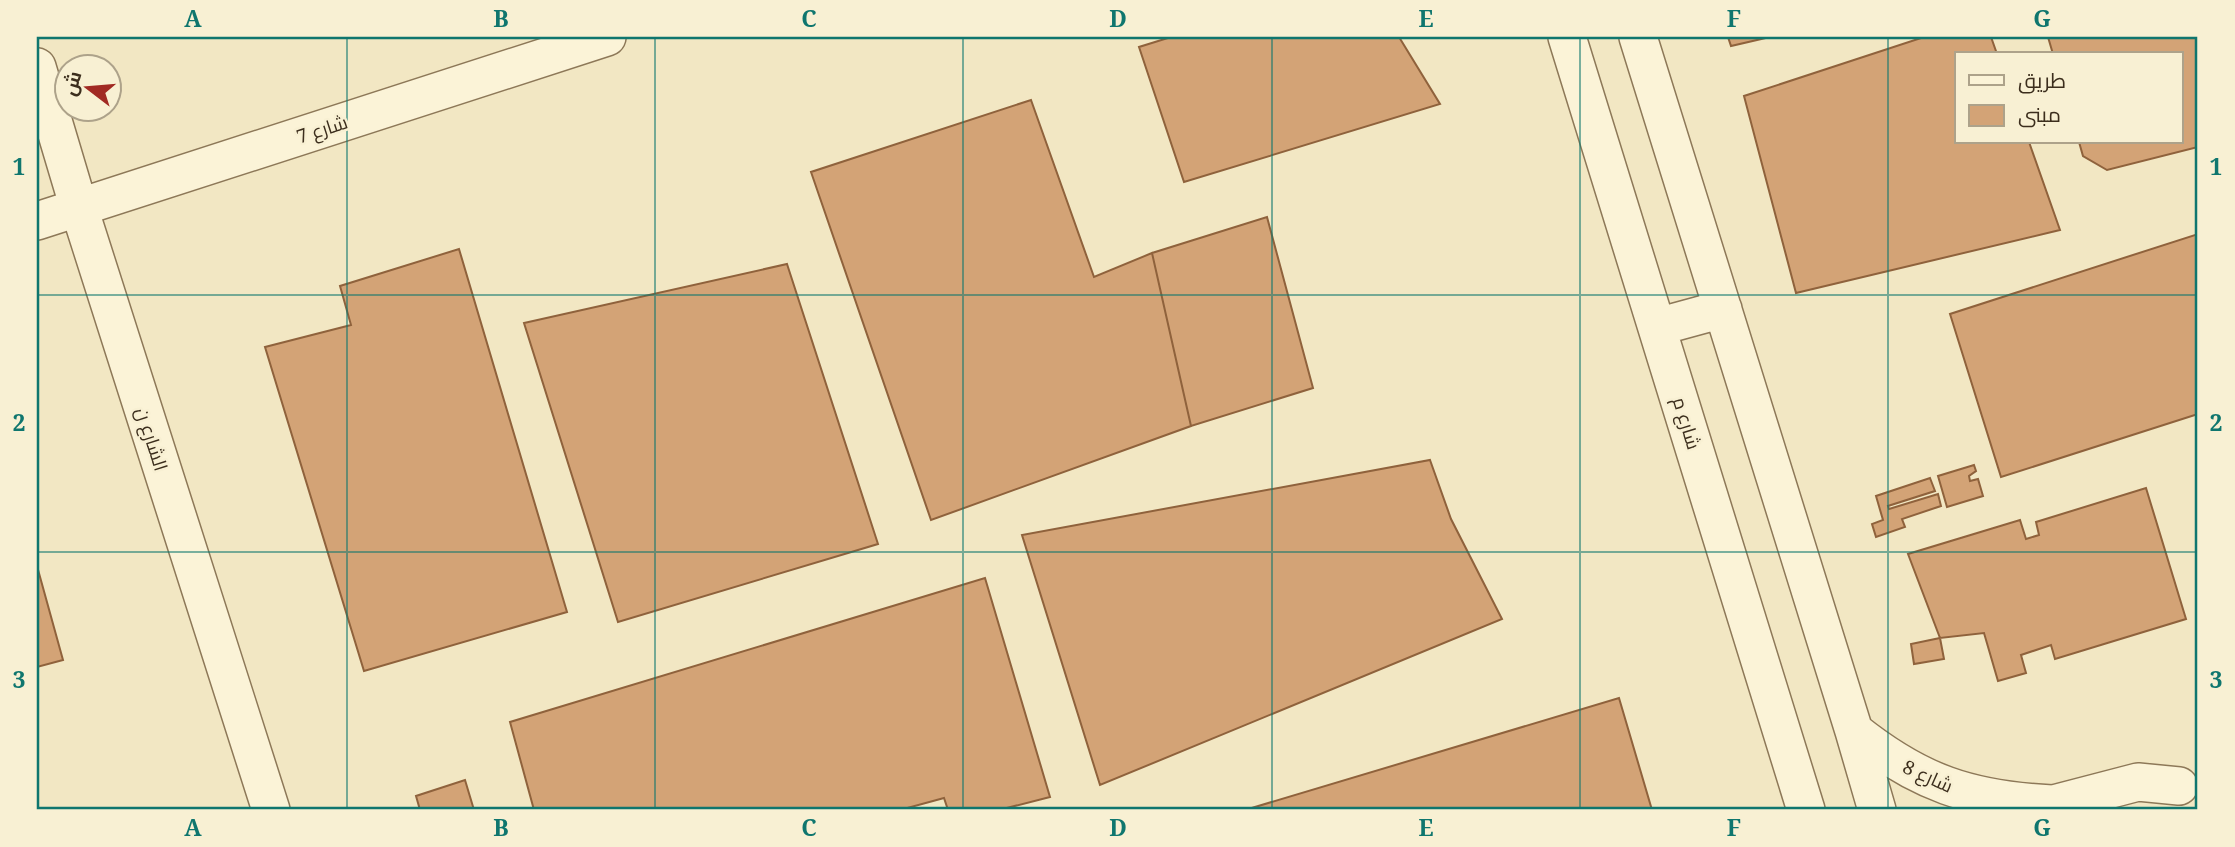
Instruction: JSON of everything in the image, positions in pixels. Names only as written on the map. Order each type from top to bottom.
[{"type":"street","name":"شارع 7","points":[[37,221],[607,37]]},
{"type":"street","name":"شارع م","points":[[1567,37],[1806,810]]},
{"type":"street","points":[[1638,37],[1877,810]]},
{"type":"street","name":"الشارع ن","points":[[37,67],[79,208],[271,810]]},
{"type":"street","points":[[1657,327],[1723,309]]},
{"type":"street","name":"شارع 8","points":[[1854,731],[1882,754],[1946,787],[2015,803],[2041,807],[2138,782],[2189,783]]},
{"type":"street","name":"شارع 8","points":[[2143,810],[2189,783]]},
{"type":"building","points":[[1171,37],[1399,37],[1440,104],[1184,182],[1139,47]]},
{"type":"building","points":[[1728,37],[1770,37],[1731,46]]},
{"type":"building","points":[[1924,37],[1991,37],[1996,52],[1955,52],[1955,144],[2030,144],[2060,230],[1796,293],[1744,96]]},
{"type":"building","points":[[2048,37],[2198,37],[2198,147],[2107,170],[2083,156],[2080,144],[2182,144],[2182,52],[2052,52]]},
{"type":"building","points":[[1031,100],[1094,277],[1152,253],[1191,426],[931,520],[811,172]]},
{"type":"building","points":[[1267,217],[1313,388],[1191,426],[1152,253]]},
{"type":"building","points":[[2198,234],[2198,414],[2001,477],[1950,314]]},
{"type":"building","points":[[459,249],[567,612],[364,671],[265,347],[351,325],[340,286]]},
{"type":"building","points":[[787,264],[878,544],[618,622],[524,323]]},
{"type":"building","points":[[1430,460],[1451,519],[1502,619],[1100,785],[1022,535]]},
{"type":"building","points":[[1974,465],[1976,471],[1969,476],[1970,481],[1978,479],[1983,496],[1947,507],[1938,476]]},
{"type":"building","points":[[1930,478],[1935,491],[1888,506],[1889,509],[1938,494],[1941,506],[1902,519],[1905,527],[1876,537],[1872,524],[1883,520],[1876,496]]},
{"type":"building","points":[[2146,488],[2186,619],[2055,659],[2051,645],[2021,655],[2026,673],[1998,681],[1984,633],[1940,638],[1908,554],[2020,520],[2026,539],[2039,535],[2036,522]]},
{"type":"building","points":[[37,566],[63,660],[37,667]]},
{"type":"building","points":[[985,578],[1050,797],[999,810],[948,810],[944,798],[900,810],[534,810],[510,722]]},
{"type":"building","points":[[1940,638],[1944,659],[1914,664],[1911,644]]},
{"type":"building","points":[[1619,698],[1652,810],[1245,810]]},
{"type":"building","points":[[465,780],[474,810],[420,810],[416,796]]}]
